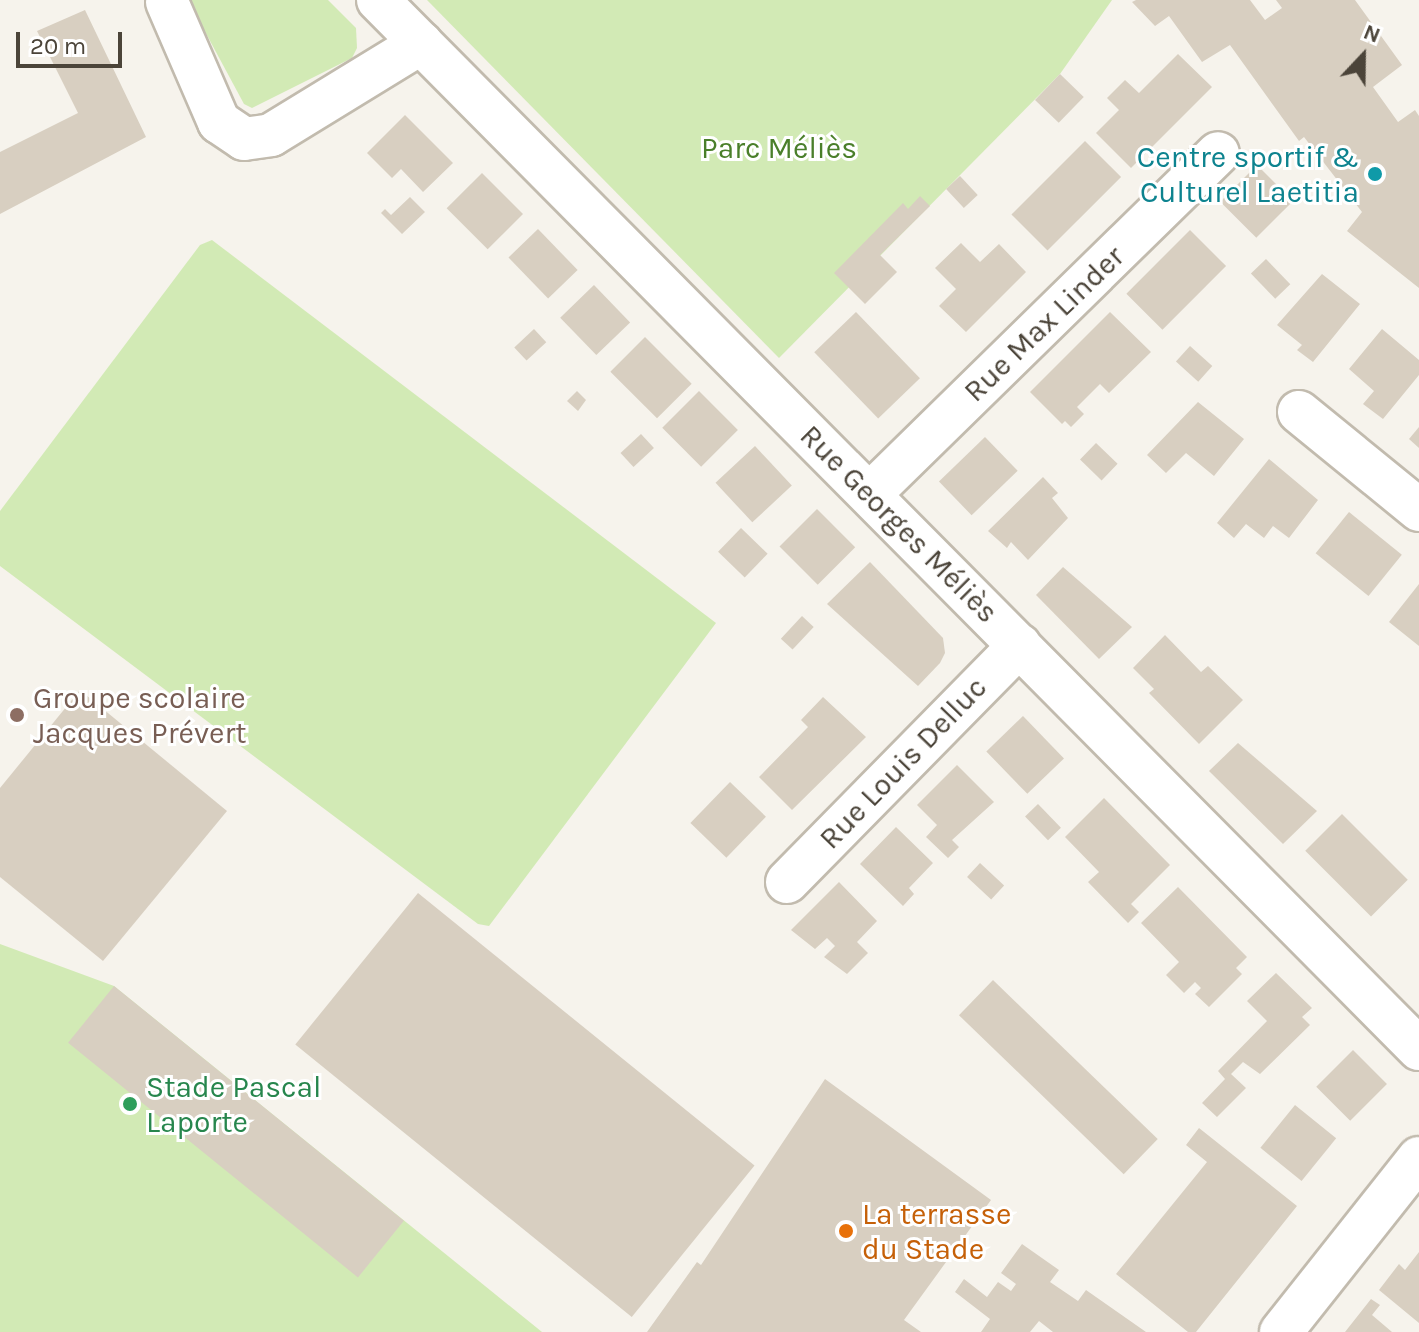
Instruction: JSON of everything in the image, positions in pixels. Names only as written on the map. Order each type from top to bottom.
[{"type":"street","name":"Rue Georges Méliès","points":[[378,0],[1419,1049]]},
{"type":"street","points":[[167,2],[219,122],[244,139],[271,135],[421,43]]},
{"type":"street","name":"Rue Max Linder","points":[[870,494],[1218,153]]},
{"type":"street","points":[[1299,412],[1419,510]]},
{"type":"street","name":"Rue Louis Delluc","points":[[787,882],[1020,645]]},
{"type":"street","points":[[1281,1332],[1419,1158]]},
{"type":"green space","points":[[188,0],[328,0],[356,28],[357,48],[352,58],[252,108],[244,104]]},
{"type":"green space","name":"Parc Méliès","points":[[427,0],[1112,0],[1060,74],[779,358]]},
{"type":"green space","points":[[212,240],[716,623],[489,926],[478,924],[0,566],[0,511],[200,245]]},
{"type":"green space","name":"Stade Pascal Laporte","points":[[0,944],[114,986],[542,1332],[0,1332]]},
{"type":"building","name":"Centre sportif & Culturel Laetitia","points":[[1250,0],[1265,20],[1282,8],[1276,0],[1355,0],[1402,65],[1373,87],[1398,122],[1415,110],[1419,116],[1419,288],[1347,231],[1362,212],[1304,137],[1299,141],[1230,45],[1202,62],[1169,16],[1155,26],[1132,2]]},
{"type":"building","points":[[85,10],[146,137],[0,214],[0,152],[78,113],[37,31]]},
{"type":"building","points":[[1178,54],[1212,87],[1131,168],[1096,133],[1119,110],[1107,98],[1125,80],[1139,93]]},
{"type":"building","points":[[1060,74],[1084,97],[1059,123],[1035,100]]},
{"type":"building","points":[[405,115],[453,163],[423,192],[401,169],[392,178],[367,153]]},
{"type":"building","points":[[1085,141],[1121,177],[1048,251],[1011,215]]},
{"type":"building","points":[[1257,165],[1293,201],[1256,238],[1220,202]]},
{"type":"building","points":[[482,173],[523,214],[488,249],[447,208]]},
{"type":"building","points":[[960,176],[978,195],[964,208],[946,189]]},
{"type":"building","points":[[920,196],[930,206],[880,255],[897,272],[865,304],[834,273],[903,203],[908,209]]},
{"type":"building","points":[[410,197],[425,212],[402,234],[381,213],[385,209],[391,215]]},
{"type":"building","points":[[538,229],[578,270],[548,298],[509,257]]},
{"type":"building","points":[[1190,230],[1226,266],[1162,330],[1126,294]]},
{"type":"building","points":[[961,243],[980,262],[999,244],[1026,272],[966,332],[939,306],[956,289],[935,268]]},
{"type":"building","points":[[1266,259],[1290,284],[1275,299],[1251,274]]},
{"type":"building","points":[[1322,274],[1360,304],[1313,362],[1297,350],[1302,345],[1277,325]]},
{"type":"building","points":[[594,285],[630,322],[596,355],[560,318]]},
{"type":"building","points":[[856,312],[920,378],[878,418],[814,352]]},
{"type":"building","points":[[1110,312],[1151,352],[1109,393],[1100,384],[1077,407],[1084,414],[1071,427],[1065,421],[1062,424],[1030,392]]},
{"type":"building","points":[[534,329],[546,342],[527,361],[514,347]]},
{"type":"building","points":[[1382,329],[1419,360],[1419,375],[1383,419],[1363,404],[1374,391],[1349,369]]},
{"type":"building","points":[[645,337],[692,384],[657,418],[610,372]]},
{"type":"building","points":[[1190,346],[1212,366],[1198,382],[1176,362]]},
{"type":"building","points":[[577,391],[586,400],[578,411],[567,401]]},
{"type":"building","points":[[699,391],[738,430],[701,467],[662,428]]},
{"type":"building","points":[[1198,402],[1244,439],[1214,476],[1186,453],[1166,473],[1147,455]]},
{"type":"building","points":[[1419,427],[1419,448],[1409,439]]},
{"type":"building","points":[[641,434],[654,448],[633,467],[621,453]]},
{"type":"building","points":[[985,437],[1018,471],[972,515],[939,481]]},
{"type":"building","points":[[1096,443],[1118,464],[1102,480],[1080,460]]},
{"type":"building","points":[[755,446],[792,485],[752,522],[716,483]]},
{"type":"building","points":[[1269,459],[1318,500],[1289,538],[1273,526],[1264,538],[1246,524],[1234,538],[1217,523]]},
{"type":"building","points":[[1043,477],[1058,493],[1052,498],[1068,518],[1028,560],[1011,542],[1007,548],[988,531]]},
{"type":"building","points":[[817,509],[855,547],[818,585],[780,546]]},
{"type":"building","points":[[1349,512],[1402,555],[1368,596],[1316,553]]},
{"type":"building","points":[[741,528],[768,554],[745,577],[718,552]]},
{"type":"building","points":[[870,562],[943,638],[945,653],[940,663],[918,686],[827,604]]},
{"type":"building","points":[[1063,567],[1132,627],[1099,659],[1036,595]]},
{"type":"building","points":[[1419,584],[1419,646],[1389,622]]},
{"type":"building","points":[[802,616],[814,627],[793,650],[781,639]]},
{"type":"building","points":[[1165,635],[1201,672],[1208,666],[1243,700],[1199,744],[1149,693],[1154,689],[1133,668]]},
{"type":"building","points":[[80,690],[227,811],[103,961],[0,877],[0,788]]},
{"type":"building","points":[[823,697],[866,737],[792,810],[759,777],[808,727],[801,720]]},
{"type":"building","points":[[1023,716],[1064,758],[1027,794],[986,751]]},
{"type":"building","points":[[1238,743],[1317,811],[1283,844],[1209,771]]},
{"type":"building","points":[[957,765],[994,802],[952,840],[959,847],[948,858],[926,837],[937,825],[917,805]]},
{"type":"building","points":[[730,782],[766,817],[726,858],[690,823]]},
{"type":"building","points":[[1104,798],[1170,865],[1131,904],[1139,912],[1128,923],[1088,882],[1099,872],[1065,837]]},
{"type":"building","points":[[1038,804],[1061,828],[1048,840],[1025,817]]},
{"type":"building","points":[[1342,814],[1408,880],[1371,917],[1305,851]]},
{"type":"building","points":[[896,827],[933,863],[909,888],[914,894],[903,906],[860,864]]},
{"type":"building","points":[[980,863],[1004,886],[991,899],[967,877]]},
{"type":"building","points":[[839,882],[877,921],[857,942],[868,953],[847,974],[824,957],[835,946],[827,938],[815,949],[791,930]]},
{"type":"building","points":[[1178,887],[1247,957],[1236,968],[1242,974],[1209,1007],[1195,994],[1201,988],[1195,982],[1184,993],[1166,975],[1179,962],[1141,923]]},
{"type":"building","points":[[418,893],[755,1165],[632,1317],[295,1045]]},
{"type":"building","points":[[1276,973],[1312,1008],[1302,1017],[1310,1025],[1260,1074],[1243,1062],[1231,1074],[1246,1088],[1217,1117],[1202,1103],[1225,1079],[1218,1071],[1267,1021],[1247,1001]]},
{"type":"building","points":[[993,980],[1158,1139],[1124,1174],[959,1015]]},
{"type":"building","name":"Stade Pascal Laporte","points":[[114,986],[404,1221],[358,1277],[68,1043]]},
{"type":"building","points":[[1353,1050],[1387,1084],[1350,1121],[1316,1087]]},
{"type":"building","name":"La terrasse du Stade","points":[[825,1079],[991,1200],[904,1320],[921,1332],[647,1332],[697,1262],[701,1265]]},
{"type":"building","points":[[1295,1105],[1336,1138],[1302,1181],[1260,1148]]},
{"type":"building","points":[[1199,1128],[1297,1206],[1196,1332],[1188,1332],[1116,1274],[1207,1162],[1186,1145]]},
{"type":"building","points":[[1022,1244],[1059,1270],[1050,1282],[1078,1301],[1086,1290],[1146,1332],[1053,1332],[1039,1321],[1030,1332],[981,1332],[990,1319],[955,1292],[964,1279],[987,1297],[998,1282],[1011,1291],[1016,1284],[1001,1273]]},
{"type":"building","points":[[1419,1252],[1419,1323],[1379,1290],[1399,1264],[1405,1270]]},
{"type":"building","points":[[1371,1299],[1380,1305],[1372,1315],[1392,1332],[1345,1332]]},
{"type":"place","name":"Centre sportif & Culturel Laetitia","points":[[1375,174]]},
{"type":"place","name":"Groupe scolaire Jacques Prévert","points":[[17,715]]},
{"type":"place","name":"Stade Pascal Laporte","points":[[130,1104]]},
{"type":"place","name":"La terrasse du Stade","points":[[846,1231]]}]
